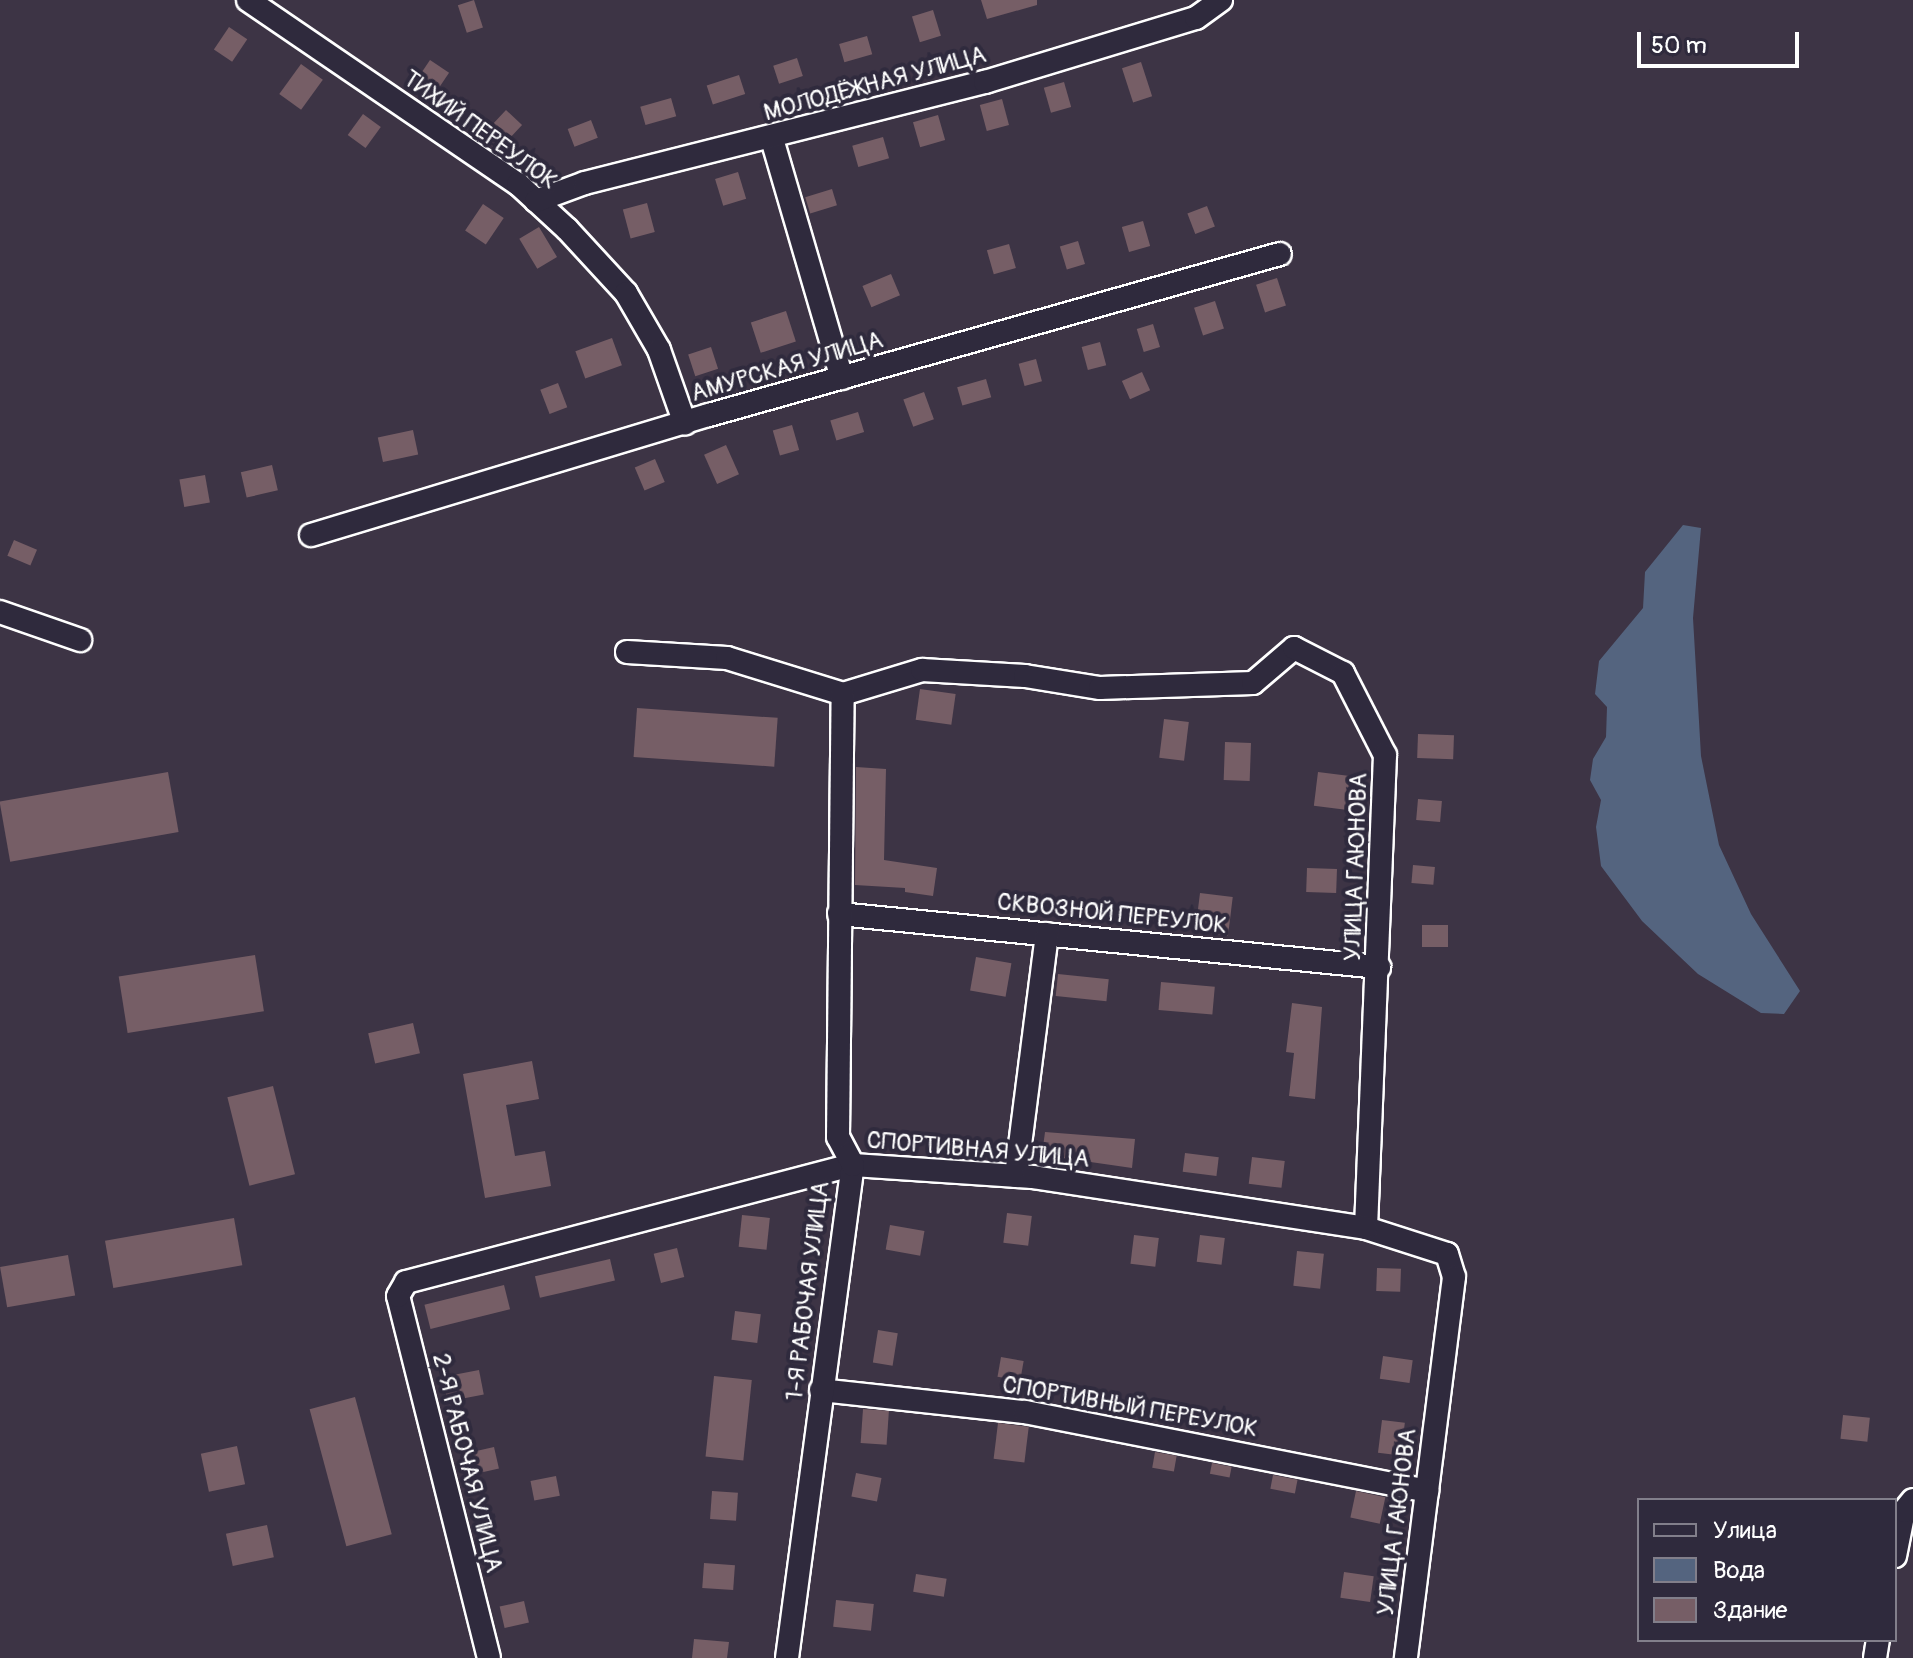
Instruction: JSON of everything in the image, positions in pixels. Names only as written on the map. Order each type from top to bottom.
[{"type":"street","name":"ТИХИЙ ПЕРЕУЛОК","points":[[248,0],[536,201],[626,293],[659,350],[685,424]]},
{"type":"street","name":"МОЛОДЁЖНАЯ УЛИЦА","points":[[536,201],[585,183],[772,139],[1196,18],[1221,0]]},
{"type":"street","points":[[772,139],[842,378]]},
{"type":"street","name":"АМУРСКАЯ УЛИЦА","points":[[311,535],[842,378],[1280,254]]},
{"type":"street","points":[[0,612],[80,640]]},
{"type":"street","name":"УЛИЦА ГАЮНОВА","points":[[843,694],[922,670],[1025,676],[1100,688],[1253,683],[1294,648],[1343,673],[1385,755],[1379,967],[1366,1228],[1447,1254],[1454,1277],[1406,1658]]},
{"type":"street","points":[[627,652],[727,658],[843,694]]},
{"type":"street","name":"1-Я РАБОЧАЯ УЛИЦА","points":[[787,1658],[853,1165],[838,1137],[843,694]]},
{"type":"street","name":"СКВОЗНОЙ ПЕРЕУЛОК","points":[[839,914],[1379,967]]},
{"type":"street","points":[[1016,1176],[1047,934]]},
{"type":"street","name":"СПОРТИВНАЯ УЛИЦА","points":[[406,1282],[853,1165],[1016,1176],[1366,1228]]},
{"type":"street","name":"2-Я РАБОЧАЯ УЛИЦА","points":[[406,1282],[398,1296],[489,1658]]},
{"type":"street","name":"СПОРТИВНЫЙ ПЕРЕУЛОК","points":[[821,1390],[1025,1412],[1427,1491]]},
{"type":"street","points":[[1897,1550],[1910,1508]]},
{"type":"water","points":[[1683,525],[1701,528],[1693,618],[1701,756],[1719,845],[1751,914],[1800,991],[1784,1014],[1761,1013],[1698,974],[1642,921],[1601,866],[1596,827],[1601,800],[1590,780],[1593,759],[1606,737],[1607,707],[1595,694],[1599,661],[1643,608],[1645,572]]},
{"type":"building","points":[[474,0],[483,28],[467,33],[458,5]]},
{"type":"building","points":[[981,0],[1037,0],[1037,5],[987,19]]},
{"type":"building","points":[[933,10],[941,36],[920,42],[912,16]]},
{"type":"building","points":[[229,27],[247,39],[232,62],[214,49]]},
{"type":"building","points":[[867,36],[872,54],[844,62],[839,44]]},
{"type":"building","points":[[797,58],[803,76],[779,84],[773,66]]},
{"type":"building","points":[[430,60],[449,73],[432,99],[413,86]]},
{"type":"building","points":[[1141,62],[1152,96],[1133,102],[1122,68]]},
{"type":"building","points":[[301,64],[323,80],[301,110],[279,94]]},
{"type":"building","points":[[739,75],[745,94],[713,105],[707,86]]},
{"type":"building","points":[[1064,82],[1071,107],[1051,113],[1044,88]]},
{"type":"building","points":[[671,98],[676,116],[645,125],[640,107]]},
{"type":"building","points":[[1002,99],[1009,125],[987,131],[980,105]]},
{"type":"building","points":[[506,110],[522,125],[498,151],[481,136]]},
{"type":"building","points":[[363,114],[381,127],[366,148],[348,135]]},
{"type":"building","points":[[938,115],[945,140],[920,147],[913,122]]},
{"type":"building","points":[[591,120],[598,138],[574,147],[568,129]]},
{"type":"building","points":[[883,137],[889,158],[858,167],[852,146]]},
{"type":"building","points":[[738,172],[746,199],[723,206],[715,179]]},
{"type":"building","points":[[832,189],[837,205],[810,213],[805,197]]},
{"type":"building","points":[[647,203],[655,232],[631,238],[623,209]]},
{"type":"building","points":[[483,204],[504,218],[486,245],[465,231]]},
{"type":"building","points":[[1207,206],[1215,227],[1195,234],[1187,214]]},
{"type":"building","points":[[1143,221],[1150,246],[1129,252],[1122,227]]},
{"type":"building","points":[[539,227],[557,257],[537,269],[519,239]]},
{"type":"building","points":[[1078,241],[1085,264],[1067,270],[1060,247]]},
{"type":"building","points":[[1009,244],[1016,268],[994,274],[987,250]]},
{"type":"building","points":[[891,274],[900,295],[871,307],[862,286]]},
{"type":"building","points":[[1277,278],[1286,306],[1265,312],[1256,285]]},
{"type":"building","points":[[1215,301],[1224,329],[1203,335],[1194,308]]},
{"type":"building","points":[[786,311],[796,341],[761,353],[751,322]]},
{"type":"building","points":[[1153,324],[1160,347],[1144,352],[1137,329]]},
{"type":"building","points":[[612,338],[622,365],[585,379],[575,351]]},
{"type":"building","points":[[1100,342],[1106,365],[1088,370],[1082,347]]},
{"type":"building","points":[[711,347],[718,369],[695,376],[688,354]]},
{"type":"building","points":[[1036,359],[1042,381],[1025,386],[1019,364]]},
{"type":"building","points":[[1142,372],[1150,390],[1130,399],[1122,381]]},
{"type":"building","points":[[986,379],[991,397],[962,406],[957,387]]},
{"type":"building","points":[[558,383],[567,407],[550,414],[540,390]]},
{"type":"building","points":[[924,392],[934,419],[913,427],[903,400]]},
{"type":"building","points":[[858,412],[864,432],[836,441],[830,420]]},
{"type":"building","points":[[792,425],[799,450],[780,456],[773,431]]},
{"type":"building","points":[[413,430],[418,454],[383,462],[378,437]]},
{"type":"building","points":[[726,445],[739,474],[717,484],[704,455]]},
{"type":"building","points":[[655,459],[665,482],[645,491],[635,468]]},
{"type":"building","points":[[272,465],[278,490],[247,498],[241,472]]},
{"type":"building","points":[[205,475],[210,503],[184,507],[179,480]]},
{"type":"building","points":[[14,540],[37,550],[30,565],[7,556]]},
{"type":"building","points":[[920,689],[956,694],[951,725],[916,720]]},
{"type":"building","points":[[637,708],[778,718],[774,767],[634,757]]},
{"type":"building","points":[[1164,719],[1189,722],[1184,761],[1159,758]]},
{"type":"building","points":[[1418,734],[1454,735],[1453,759],[1417,758]]},
{"type":"building","points":[[1225,742],[1251,743],[1250,781],[1224,780]]},
{"type":"building","points":[[856,767],[886,769],[884,860],[937,868],[933,896],[905,892],[905,888],[855,885]]},
{"type":"building","points":[[168,772],[179,832],[10,862],[0,802]]},
{"type":"building","points":[[1318,772],[1350,776],[1346,810],[1314,806]]},
{"type":"building","points":[[1418,799],[1442,801],[1440,822],[1416,820]]},
{"type":"building","points":[[1413,865],[1435,867],[1433,885],[1411,883]]},
{"type":"building","points":[[1307,868],[1337,869],[1336,893],[1306,892]]},
{"type":"building","points":[[1200,893],[1233,897],[1228,936],[1195,932]]},
{"type":"building","points":[[1422,925],[1448,925],[1448,947],[1422,947]]},
{"type":"building","points":[[255,955],[264,1011],[128,1033],[119,977]]},
{"type":"building","points":[[976,957],[1011,963],[1006,997],[970,990]]},
{"type":"building","points":[[1058,974],[1109,979],[1106,1001],[1056,996]]},
{"type":"building","points":[[1161,982],[1215,987],[1212,1015],[1159,1010]]},
{"type":"building","points":[[1292,1003],[1322,1007],[1315,1099],[1289,1096],[1294,1053],[1286,1052]]},
{"type":"building","points":[[413,1023],[420,1053],[375,1064],[368,1033]]},
{"type":"building","points":[[532,1061],[539,1099],[506,1105],[515,1156],[545,1151],[551,1186],[485,1198],[463,1074]]},
{"type":"building","points":[[273,1086],[295,1174],[249,1186],[227,1097]]},
{"type":"building","points":[[1045,1132],[1135,1139],[1132,1168],[1042,1155]]},
{"type":"building","points":[[1185,1153],[1219,1157],[1216,1176],[1183,1172]]},
{"type":"building","points":[[1252,1157],[1285,1161],[1281,1188],[1249,1184]]},
{"type":"building","points":[[1007,1213],[1032,1216],[1028,1246],[1003,1243]]},
{"type":"building","points":[[742,1215],[770,1218],[767,1250],[739,1247]]},
{"type":"building","points":[[234,1218],[242,1265],[113,1288],[105,1241]]},
{"type":"building","points":[[890,1225],[924,1231],[920,1256],[886,1250]]},
{"type":"building","points":[[1134,1235],[1159,1238],[1155,1267],[1130,1264]]},
{"type":"building","points":[[1200,1235],[1225,1238],[1222,1265],[1197,1262]]},
{"type":"building","points":[[677,1248],[684,1277],[661,1283],[654,1254]]},
{"type":"building","points":[[1297,1251],[1324,1254],[1320,1289],[1293,1286]]},
{"type":"building","points":[[68,1255],[75,1295],[7,1307],[0,1267]]},
{"type":"building","points":[[610,1259],[615,1280],[540,1298],[535,1276]]},
{"type":"building","points":[[1377,1268],[1401,1269],[1400,1292],[1376,1291]]},
{"type":"building","points":[[504,1285],[510,1309],[430,1329],[424,1305]]},
{"type":"building","points":[[735,1311],[761,1314],[757,1343],[731,1340]]},
{"type":"building","points":[[878,1330],[898,1333],[893,1366],[873,1363]]},
{"type":"building","points":[[1383,1356],[1413,1360],[1410,1383],[1380,1379]]},
{"type":"building","points":[[1001,1357],[1024,1361],[1020,1381],[998,1377]]},
{"type":"building","points":[[479,1370],[484,1395],[447,1402],[443,1377]]},
{"type":"building","points":[[714,1376],[752,1380],[743,1461],[706,1457]]},
{"type":"building","points":[[355,1397],[392,1534],[346,1546],[310,1409]]},
{"type":"building","points":[[863,1409],[889,1411],[887,1445],[861,1443]]},
{"type":"building","points":[[1843,1415],[1870,1418],[1867,1442],[1840,1439]]},
{"type":"building","points":[[1382,1420],[1405,1423],[1401,1456],[1378,1453]]},
{"type":"building","points":[[998,1423],[1029,1427],[1024,1463],[994,1459]]},
{"type":"building","points":[[237,1446],[245,1484],[209,1492],[201,1454]]},
{"type":"building","points":[[494,1447],[499,1468],[474,1474],[469,1453]]},
{"type":"building","points":[[1155,1452],[1177,1456],[1174,1472],[1152,1468]]},
{"type":"building","points":[[1212,1463],[1232,1467],[1230,1478],[1210,1474]]},
{"type":"building","points":[[856,1473],[882,1478],[877,1502],[851,1497]]},
{"type":"building","points":[[1273,1475],[1298,1480],[1295,1494],[1270,1489]]},
{"type":"building","points":[[556,1476],[560,1496],[534,1501],[530,1481]]},
{"type":"building","points":[[712,1491],[738,1493],[736,1521],[710,1519]]},
{"type":"building","points":[[1356,1491],[1385,1497],[1380,1524],[1350,1517]]},
{"type":"building","points":[[267,1525],[274,1557],[233,1566],[226,1534]]},
{"type":"building","points":[[704,1563],[735,1565],[733,1590],[702,1588]]},
{"type":"building","points":[[1344,1572],[1374,1576],[1370,1602],[1340,1598]]},
{"type":"building","points":[[916,1574],[947,1579],[944,1597],[913,1592]]},
{"type":"building","points":[[836,1600],[874,1604],[871,1631],[833,1627]]},
{"type":"building","points":[[524,1601],[529,1622],[505,1628],[500,1607]]},
{"type":"building","points":[[694,1639],[729,1642],[727,1658],[692,1658]]}]
